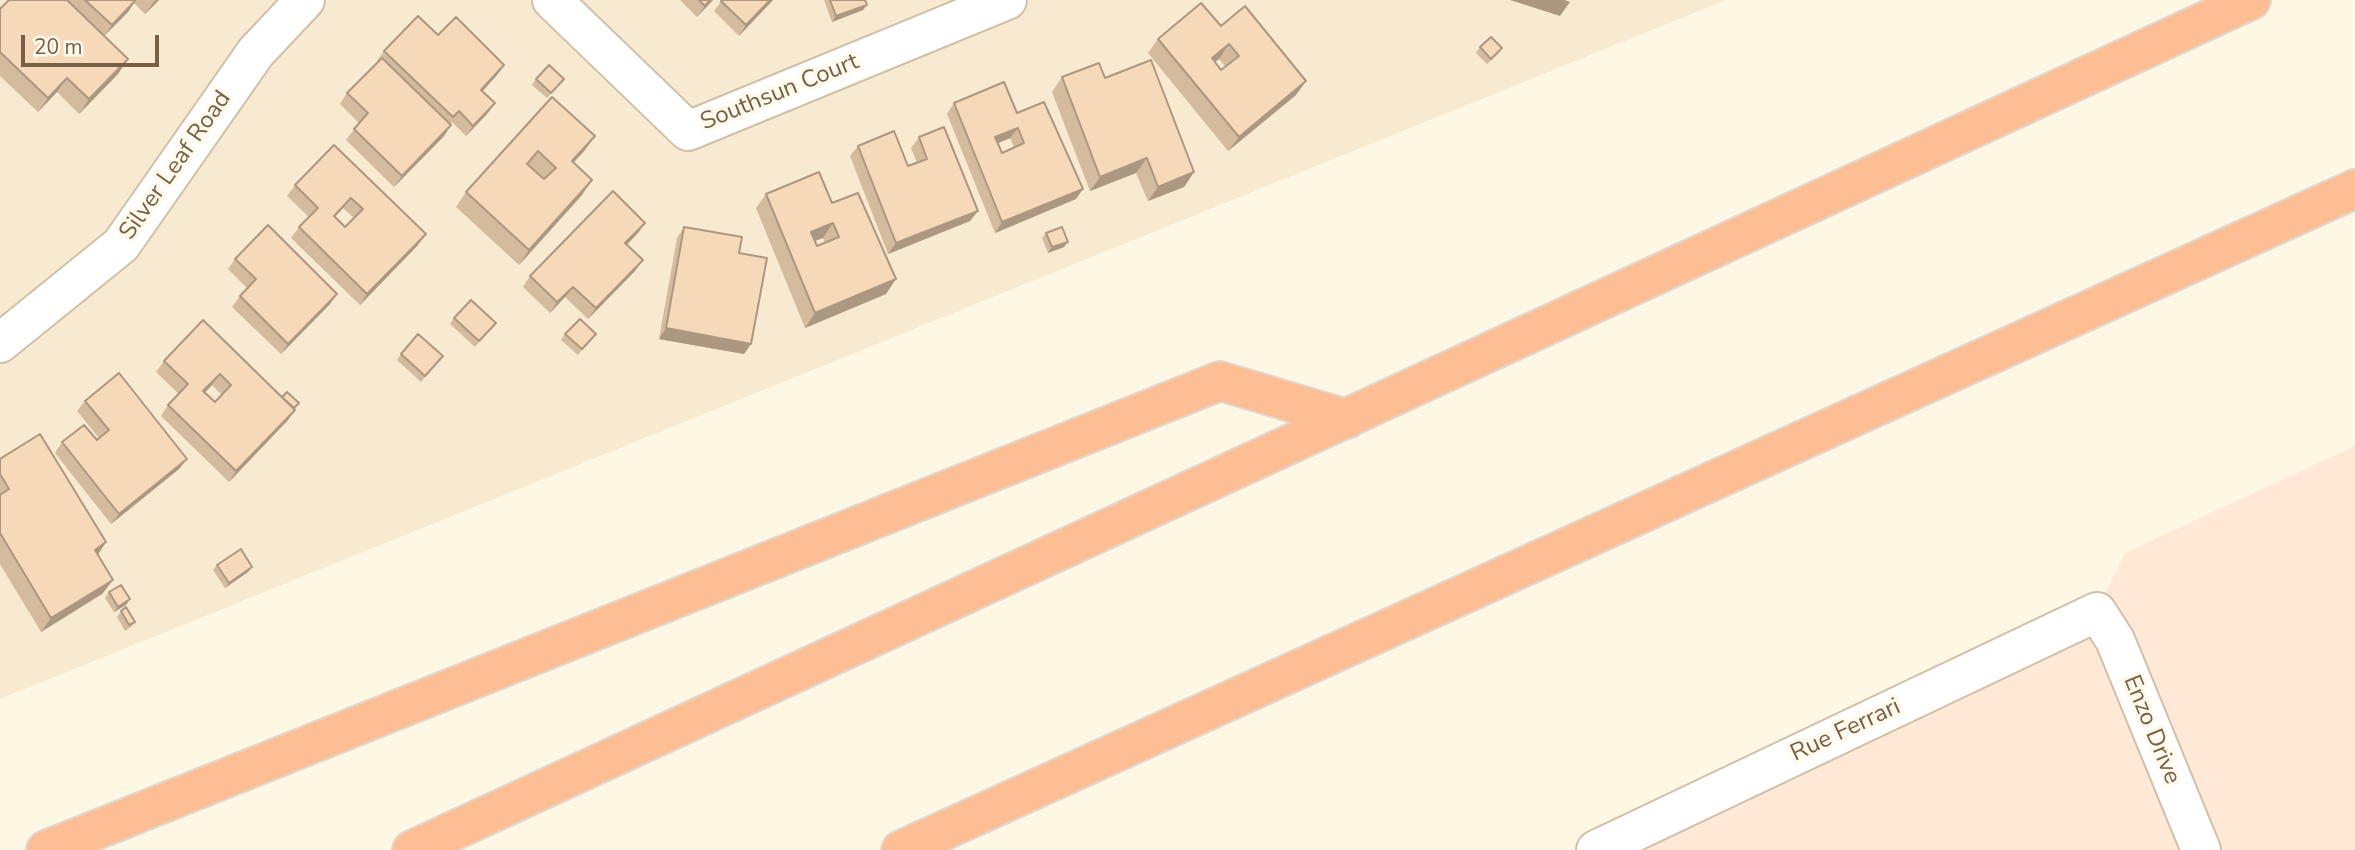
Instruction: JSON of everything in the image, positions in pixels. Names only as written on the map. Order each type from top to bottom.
[{"type":"highway","points":[[412,850],[2251,0]]},
{"type":"highway","points":[[901,850],[2355,189]]},
{"type":"highway","points":[[46,850],[1220,381],[1347,419]]},
{"type":"street","name":"Silver Leaf Road","points":[[0,342],[121,245],[256,52],[305,0]]},
{"type":"street","name":"Southsun Court","points":[[552,0],[688,131],[1007,0]]},
{"type":"street","name":"Rue Ferrari","points":[[1596,850],[2096,612]]},
{"type":"street","name":"Enzo Drive","points":[[2096,612],[2115,640],[2201,850]]},
{"type":"shaded area","points":[[0,0],[1726,0],[0,699]]},
{"type":"shaded area","points":[[2355,446],[2355,850],[1596,850],[2096,612],[2125,553]]},
{"type":"building","points":[[9,0],[67,0],[128,59],[89,99],[67,78],[48,98],[0,52],[0,9]]},
{"type":"building","points":[[85,0],[134,0],[135,1],[112,25]]},
{"type":"building","points":[[699,0],[710,0],[705,6]]},
{"type":"building","points":[[722,0],[770,0],[746,25]]},
{"type":"building","points":[[830,0],[865,0],[867,5],[836,16]]},
{"type":"building","points":[[1201,3],[1221,26],[1245,6],[1306,81],[1239,137],[1158,39]],"holes":[[[1229,44],[1239,56],[1221,70],[1212,58]]]},
{"type":"building","points":[[418,16],[438,35],[456,17],[504,65],[481,90],[495,103],[473,126],[459,111],[453,117],[384,51]]},
{"type":"building","points":[[1491,37],[1502,48],[1491,59],[1480,47]]},
{"type":"building","points":[[382,58],[451,125],[402,176],[354,129],[368,113],[347,93]]},
{"type":"building","points":[[1151,60],[1194,172],[1158,187],[1147,158],[1100,177],[1062,77],[1099,63],[1105,78]]},
{"type":"building","points":[[549,65],[564,79],[551,93],[536,79]]},
{"type":"building","points":[[1004,82],[1017,113],[1044,102],[1083,189],[1002,222],[954,103]],"holes":[[[1018,128],[1024,143],[1002,153],[995,137]]]},
{"type":"building","points":[[552,97],[595,136],[572,161],[592,180],[529,250],[466,192]],"holes":[[[538,151],[556,168],[544,179],[527,164]]]},
{"type":"building","points":[[944,127],[978,211],[896,243],[858,146],[894,131],[908,166],[927,159],[919,137]]},
{"type":"building","points":[[334,145],[426,234],[367,294],[299,227],[318,208],[295,185]],"holes":[[[351,198],[363,209],[345,227],[334,216]]]},
{"type":"building","points":[[819,172],[832,203],[858,193],[896,279],[815,313],[766,194]],"holes":[[[833,223],[839,237],[817,246],[811,232]]]},
{"type":"building","points":[[613,191],[645,223],[625,243],[643,260],[596,308],[573,287],[557,302],[530,276]]},
{"type":"building","points":[[268,225],[337,294],[288,344],[240,296],[256,279],[235,259]]},
{"type":"building","points":[[684,227],[742,237],[739,253],[767,258],[751,344],[666,328]]},
{"type":"building","points":[[1062,227],[1068,242],[1052,247],[1046,233]]},
{"type":"building","points":[[471,300],[496,323],[479,341],[454,318]]},
{"type":"building","points":[[580,319],[596,334],[582,349],[565,334]]},
{"type":"building","points":[[203,320],[295,410],[236,471],[168,405],[188,384],[164,361]],"holes":[[[220,374],[231,385],[215,402],[203,391]]]},
{"type":"building","points":[[418,334],[443,356],[425,376],[401,354]]},
{"type":"building","points":[[119,373],[187,459],[119,514],[62,442],[84,425],[97,440],[109,430],[85,401]]},
{"type":"building","points":[[287,392],[299,403],[294,408],[282,397]]},
{"type":"building","points":[[40,434],[106,542],[95,550],[113,580],[51,618],[0,533],[0,495],[9,489],[0,474],[0,459]]},
{"type":"building","points":[[241,549],[252,567],[229,583],[217,565]]},
{"type":"building","points":[[121,585],[130,599],[118,607],[109,592]]},
{"type":"building","points":[[126,607],[135,622],[129,625],[121,611]]}]
